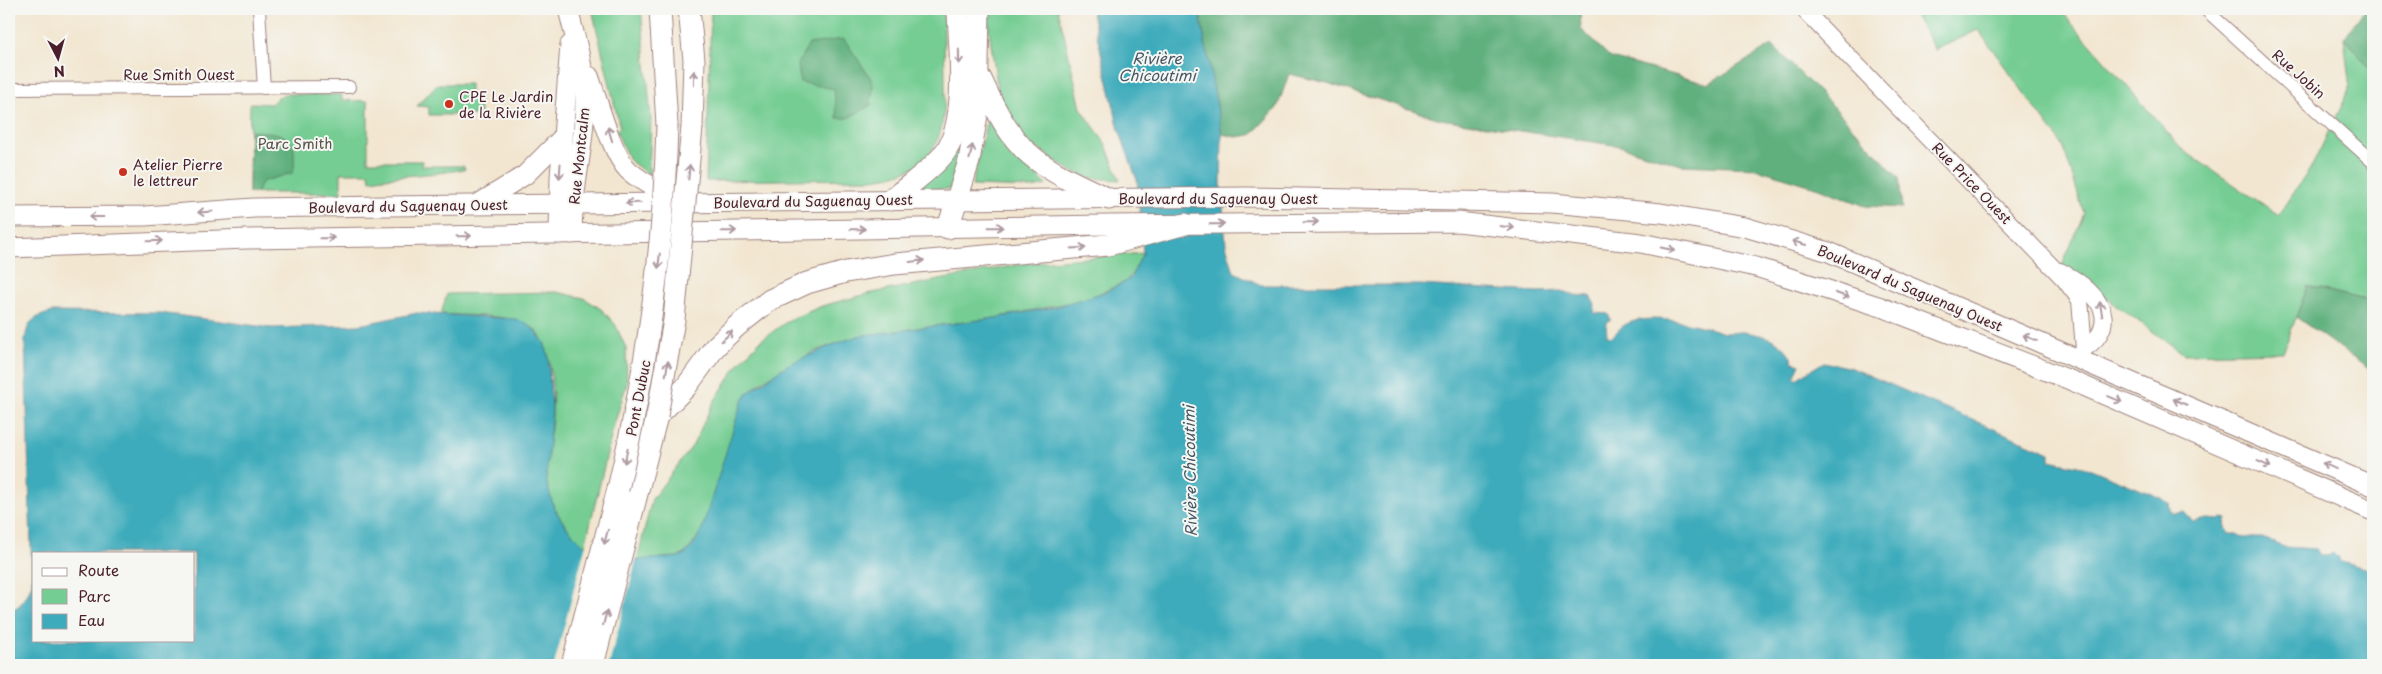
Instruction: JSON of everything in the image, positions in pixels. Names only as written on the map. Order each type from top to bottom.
[{"type":"main road","name":"Pont Dubuc","points":[[572,665],[618,489],[644,370],[654,313],[663,223],[667,125],[660,9]]},
{"type":"main road","name":"Pont Dubuc","points":[[593,665],[657,416],[674,320],[692,127],[694,60],[689,9]]},
{"type":"main road","points":[[891,200],[939,160],[949,147],[956,132],[959,108],[958,9]]},
{"type":"main road","points":[[948,228],[972,146],[977,115],[979,9]]},
{"type":"main road","name":"Rue Montcalm","points":[[565,204],[584,114],[585,94],[580,51],[570,15]]},
{"type":"main road","name":"Rue Montcalm","points":[[566,234],[563,138],[568,85],[570,15]]},
{"type":"main road","points":[[580,51],[614,149],[622,164],[641,180],[682,203]]},
{"type":"main road","points":[[979,74],[1002,122],[1026,153],[1059,176],[1109,199]]},
{"type":"main road","points":[[476,205],[525,176],[563,138]]},
{"type":"main road","name":"Boulevard du Saguenay Ouest","points":[[9,217],[144,216],[254,208],[1247,197],[1552,203],[1661,213],[1745,227],[1828,252],[2082,354],[2373,486]]},
{"type":"main road","name":"Boulevard du Saguenay Ouest","points":[[1185,224],[1458,222],[1640,243],[1756,267],[1880,307],[2070,380],[2373,511]]},
{"type":"main road","points":[[657,416],[686,387],[725,337],[760,308],[782,294],[807,283],[869,268],[1185,224]]},
{"type":"main road","name":"Boulevard du Saguenay Ouest","points":[[9,248],[178,240],[948,228],[1108,235]]},
{"type":"main road","points":[[2070,380],[2082,354]]},
{"type":"street","points":[[259,9],[264,88]]},
{"type":"street","name":"Rue Price Ouest","points":[[1803,9],[2054,268],[2080,280],[2100,301],[2104,327],[2097,340],[2082,354]]},
{"type":"street","name":"Rue Jobin","points":[[2205,9],[2373,162]]},
{"type":"street","name":"Rue Smith Ouest","points":[[9,89],[349,87]]},
{"type":"green space","points":[[592,9],[641,9],[651,118],[649,175],[629,160],[616,130],[620,128]]},
{"type":"green space","points":[[711,9],[943,9],[944,115],[934,146],[925,159],[912,168],[895,175],[872,179],[706,181]]},
{"type":"green space","points":[[988,9],[1058,9],[1081,108],[1105,143],[1120,180],[1090,178],[1071,171],[1026,141],[1001,101],[989,30]]},
{"type":"green space","points":[[1199,9],[1580,9],[1581,29],[1611,58],[1708,84],[1772,45],[1831,104],[1899,178],[1902,208],[1865,206],[1822,189],[1754,168],[1681,165],[1620,146],[1440,119],[1327,83],[1289,74],[1277,108],[1251,135],[1236,137],[1222,134]]},
{"type":"green space","points":[[1911,9],[2062,9],[2067,18],[2184,151],[2279,215],[2312,166],[2350,89],[2344,38],[2373,71],[2373,302],[2308,286],[2283,352],[2184,354],[2062,266],[2084,213],[2063,146],[1978,30],[1935,50]]},
{"type":"green space","points":[[2365,9],[2373,9],[2373,71],[2344,38]]},
{"type":"green space","points":[[844,39],[873,82],[871,105],[848,118],[837,118],[834,89],[800,82],[798,63],[809,44]]},
{"type":"green space","points":[[437,84],[470,84],[470,94],[479,93],[480,115],[429,115],[429,107],[417,106]]},
{"type":"green space","name":"Parc Smith","points":[[288,94],[342,95],[342,100],[368,101],[368,161],[422,161],[422,166],[464,166],[465,169],[370,180],[369,173],[341,173],[341,193],[249,193],[250,103],[271,104],[278,97]]},
{"type":"green space","points":[[988,115],[1011,153],[1047,185],[1032,188],[972,186]]},
{"type":"green space","points":[[250,131],[280,135],[291,142],[294,148],[294,169],[292,173],[264,181],[260,184],[257,193],[249,193]]},
{"type":"green space","points":[[963,131],[964,143],[950,189],[923,190],[924,183]]},
{"type":"green space","points":[[1143,253],[1135,270],[1125,282],[1087,299],[995,318],[858,336],[815,351],[764,380],[748,393],[741,404],[725,464],[709,513],[689,549],[678,557],[637,560],[652,499],[693,445],[713,403],[740,362],[761,340],[789,320],[822,306],[867,294],[1027,263]]},
{"type":"green space","points":[[2308,286],[2373,302],[2373,372],[2296,317]]},
{"type":"green space","points":[[556,292],[584,298],[601,309],[615,324],[626,348],[627,383],[614,425],[585,546],[560,518],[546,483],[545,463],[551,430],[553,404],[551,372],[543,342],[536,331],[527,324],[508,318],[441,314],[447,294]]},
{"type":"water","name":"Rivière Chicoutimi","points":[[1091,9],[1199,9],[1222,134],[1221,183],[1226,245],[1234,272],[1261,285],[1420,285],[1538,292],[1562,291],[1573,295],[1590,296],[1595,305],[1594,313],[1608,314],[1610,321],[1606,324],[1607,336],[1612,337],[1623,326],[1633,322],[1644,319],[1658,319],[1686,323],[1723,333],[1743,332],[1766,337],[1785,348],[1793,362],[1800,364],[1794,377],[1796,379],[1824,362],[1852,368],[2050,453],[2050,460],[2091,469],[2161,498],[2169,503],[2170,510],[2174,514],[2184,512],[2193,522],[2208,519],[2227,519],[2225,525],[2229,534],[2237,534],[2244,538],[2262,538],[2284,547],[2317,549],[2319,554],[2327,556],[2333,553],[2341,562],[2373,570],[2373,665],[9,665],[9,610],[21,604],[32,583],[25,340],[30,324],[40,316],[52,312],[160,313],[272,328],[359,325],[417,313],[516,319],[528,324],[536,332],[544,342],[548,354],[552,410],[546,480],[554,508],[567,528],[585,546],[637,560],[678,557],[690,549],[702,529],[741,404],[748,393],[787,365],[858,336],[995,318],[1055,307],[1105,292],[1125,282],[1131,277],[1143,253],[1137,180],[1119,130]]},
{"type":"pier","points":[[586,544],[637,557],[609,665],[554,665]]},
{"type":"place","name":"CPE Le Jardin de la Rivière","points":[[449,104]]},
{"type":"place","name":"Atelier Pierre le lettreur","points":[[123,172]]}]
